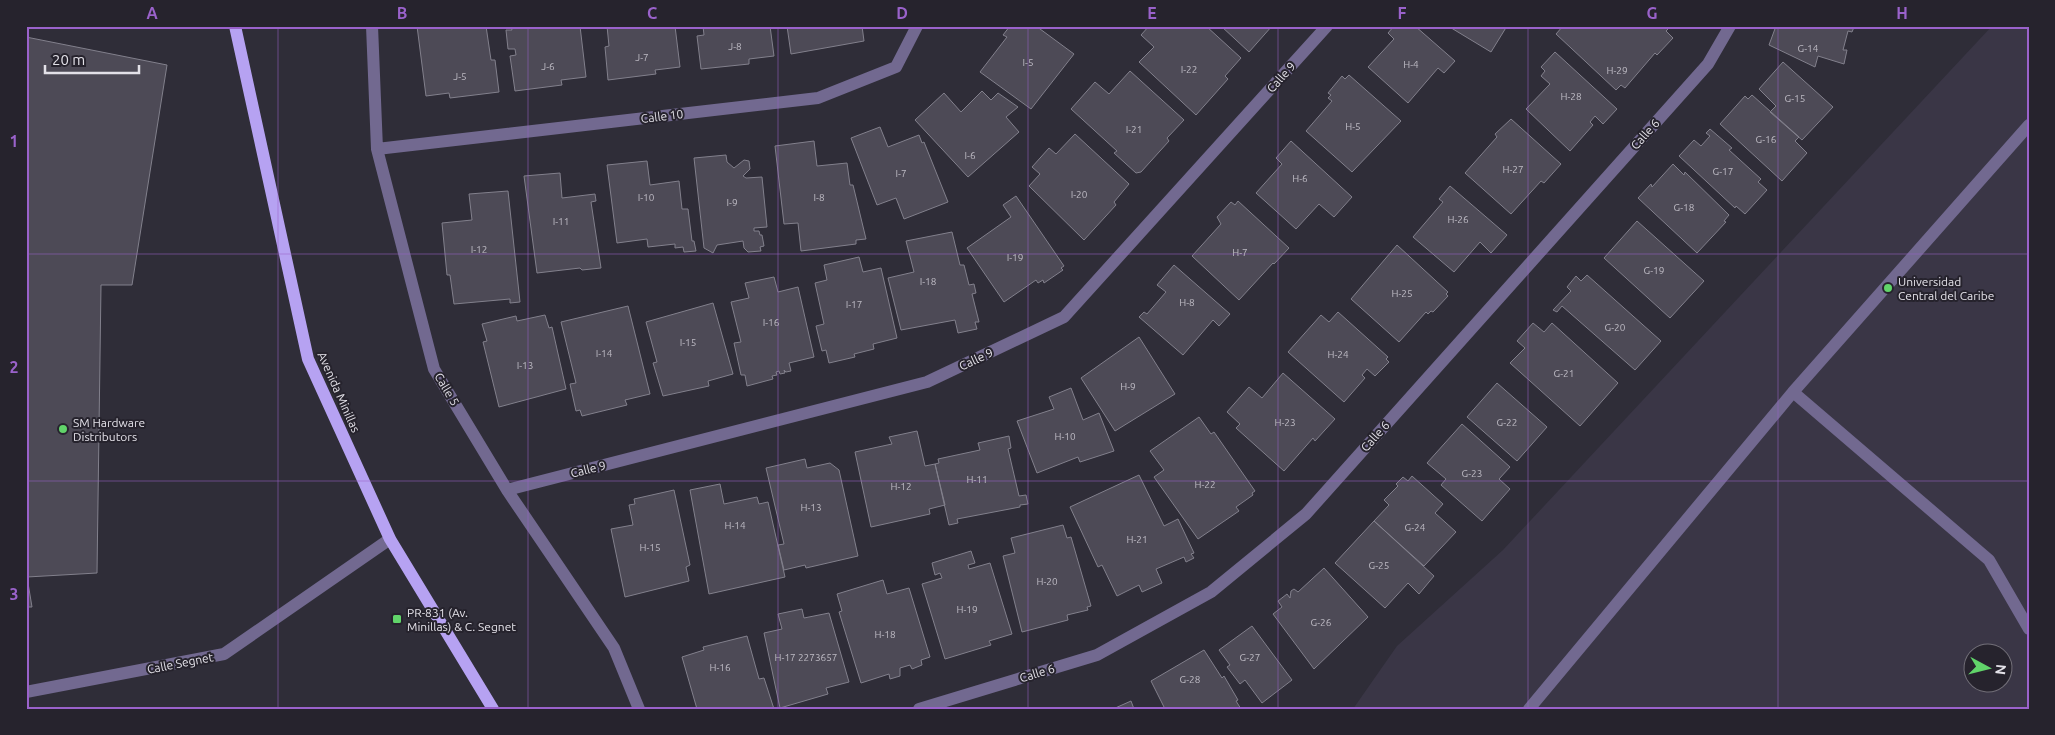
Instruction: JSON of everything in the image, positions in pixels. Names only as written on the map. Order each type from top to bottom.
[{"type":"main road","name":"Avenida Minillas","points":[[235,26],[308,359],[390,539],[493,709]]},
{"type":"street","name":"Calle 5","points":[[372,26],[377,149],[434,369],[507,490],[614,648],[639,709]]},
{"type":"street","name":"Calle 10","points":[[377,149],[818,98],[896,67],[918,26]]},
{"type":"street","name":"Calle 9","points":[[507,490],[927,382],[1064,317],[1327,26]]},
{"type":"street","name":"Calle 6","points":[[919,709],[1097,655],[1211,592],[1306,514],[1708,64],[1730,26]]},
{"type":"street","points":[[1529,709],[1793,392],[2029,125]]},
{"type":"street","points":[[1793,392],[1989,560],[2029,629]]},
{"type":"street","name":"Calle Segnet","points":[[26,692],[224,654],[390,539]]},
{"type":"shaded area","name":"Universidad Central del Caribe","points":[[1992,26],[2029,26],[2029,709],[1353,709],[1397,646],[1503,550]]},
{"type":"building","points":[[417,26],[486,26],[491,60],[495,60],[499,92],[450,98],[449,93],[426,96]]},
{"type":"building","points":[[511,26],[580,26],[586,77],[561,80],[562,85],[515,91],[510,56],[516,55],[515,49],[508,49],[506,30],[512,30]]},
{"type":"building","points":[[607,26],[675,26],[680,67],[655,70],[656,74],[608,80],[605,47],[609,46]]},
{"type":"building","points":[[703,26],[770,26],[774,56],[749,59],[749,64],[701,69],[697,36],[704,35]]},
{"type":"building","points":[[787,26],[862,26],[864,41],[791,54]]},
{"type":"building","points":[[1010,26],[1036,26],[1074,54],[1031,109],[980,72],[1007,37],[1003,35]]},
{"type":"building","points":[[1149,26],[1206,26],[1241,58],[1225,76],[1228,79],[1196,115],[1139,62],[1154,47],[1141,35]]},
{"type":"building","points":[[1221,26],[1272,26],[1249,52]]},
{"type":"building","points":[[1394,26],[1415,26],[1455,61],[1444,73],[1438,68],[1408,103],[1368,67],[1394,39],[1388,33]]},
{"type":"building","points":[[1448,26],[1507,26],[1491,52]]},
{"type":"building","points":[[1563,26],[1671,26],[1666,31],[1673,38],[1657,55],[1655,53],[1625,88],[1621,85],[1616,90],[1556,34]]},
{"type":"building","points":[[1776,26],[1854,27],[1852,32],[1848,31],[1843,50],[1847,50],[1844,64],[1818,56],[1815,67],[1769,45]]},
{"type":"building","name":"SM Hardware Distributors","points":[[26,37],[167,65],[132,285],[101,285],[97,573],[27,577],[32,607],[26,607]]},
{"type":"building","points":[[1555,52],[1617,109],[1603,124],[1595,116],[1590,122],[1593,125],[1570,151],[1526,109],[1550,84],[1541,76],[1545,71],[1541,67]]},
{"type":"building","points":[[1783,62],[1833,107],[1802,140],[1770,112],[1776,106],[1759,89]]},
{"type":"building","points":[[1130,71],[1184,120],[1167,138],[1169,141],[1141,172],[1136,173],[1114,153],[1117,151],[1071,109],[1095,82],[1109,94]]},
{"type":"building","points":[[1349,75],[1401,121],[1352,172],[1306,131],[1332,101],[1328,98],[1331,95],[1328,93],[1342,76],[1345,79]]},
{"type":"building","points":[[982,91],[991,100],[998,93],[1018,107],[1006,117],[1019,132],[968,177],[915,120],[944,93],[961,112]]},
{"type":"building","points":[[1752,95],[1799,137],[1795,141],[1807,153],[1782,181],[1720,124],[1745,96],[1748,99]]},
{"type":"building","points":[[1511,119],[1561,164],[1544,183],[1541,181],[1511,214],[1465,173],[1497,137],[1495,134]]},
{"type":"building","points":[[880,127],[888,147],[919,135],[922,143],[924,142],[948,202],[904,219],[896,198],[877,205],[851,138]]},
{"type":"building","points":[[1710,129],[1732,148],[1729,150],[1761,179],[1758,182],[1767,190],[1745,214],[1736,206],[1735,208],[1679,156],[1694,140],[1701,146],[1710,136],[1706,133]]},
{"type":"building","points":[[1075,134],[1129,184],[1114,202],[1116,205],[1084,240],[1029,186],[1040,174],[1032,167],[1049,148],[1056,154]]},
{"type":"building","points":[[814,141],[817,166],[847,163],[850,185],[853,185],[866,239],[856,240],[856,244],[801,251],[798,223],[784,224],[775,146]]},
{"type":"building","points":[[1291,141],[1352,197],[1334,217],[1319,204],[1296,229],[1256,193],[1282,164],[1276,158]]},
{"type":"building","points":[[726,155],[727,162],[734,168],[744,160],[749,161],[750,169],[743,176],[746,178],[762,177],[767,227],[754,228],[754,231],[759,231],[760,235],[762,235],[764,246],[760,247],[761,251],[748,252],[744,248],[743,241],[717,245],[713,253],[704,248],[694,158]]},
{"type":"building","points":[[647,161],[650,185],[679,181],[682,209],[688,209],[692,241],[694,241],[696,251],[684,252],[683,247],[675,248],[675,244],[648,247],[647,239],[617,243],[607,165]]},
{"type":"building","points":[[1673,164],[1684,175],[1685,172],[1729,215],[1724,221],[1726,222],[1697,253],[1638,198],[1651,184],[1652,187]]},
{"type":"building","points":[[560,173],[562,198],[595,194],[596,201],[591,202],[601,268],[582,270],[580,268],[537,273],[524,176]]},
{"type":"building","points":[[1450,186],[1507,235],[1491,253],[1480,242],[1454,272],[1413,237],[1443,202],[1439,199]]},
{"type":"building","points":[[508,191],[520,302],[510,303],[510,299],[454,304],[450,275],[447,275],[442,223],[472,220],[469,194]]},
{"type":"building","points":[[1016,196],[1064,266],[1061,268],[1063,270],[1044,283],[1043,280],[1038,283],[1036,280],[1004,302],[967,248],[1011,217],[1003,205]]},
{"type":"building","points":[[1238,201],[1289,248],[1239,300],[1192,256],[1221,224],[1217,217],[1231,202],[1235,205]]},
{"type":"building","points":[[1637,221],[1704,281],[1670,318],[1604,258]]},
{"type":"building","points":[[952,232],[960,265],[964,265],[969,285],[974,284],[976,293],[972,294],[979,322],[975,322],[977,329],[958,333],[955,320],[901,330],[888,278],[914,272],[906,241]]},
{"type":"building","points":[[1397,245],[1448,292],[1446,294],[1448,296],[1433,312],[1431,311],[1428,314],[1426,312],[1399,342],[1351,299]]},
{"type":"building","points":[[859,257],[863,272],[881,268],[897,338],[873,344],[874,349],[854,354],[855,357],[829,363],[826,350],[822,351],[816,326],[824,324],[815,283],[827,280],[824,265]]},
{"type":"building","points":[[1174,265],[1230,314],[1219,326],[1213,320],[1183,355],[1139,317],[1144,312],[1147,314],[1166,292],[1157,285]]},
{"type":"building","points":[[1587,275],[1661,341],[1635,370],[1562,306],[1557,312],[1553,310],[1571,291],[1567,287],[1576,276],[1581,281]]},
{"type":"building","points":[[774,277],[778,292],[798,287],[814,357],[789,363],[791,371],[786,372],[784,370],[785,373],[780,374],[779,371],[776,372],[777,375],[772,376],[773,379],[747,386],[745,375],[741,375],[734,343],[741,342],[731,302],[749,298],[745,283]]},
{"type":"building","points":[[713,303],[733,374],[708,381],[709,386],[663,396],[653,363],[657,362],[646,322]]},
{"type":"building","points":[[628,306],[650,394],[625,400],[627,405],[582,416],[580,410],[576,411],[570,384],[576,383],[561,322]]},
{"type":"building","points":[[1338,312],[1388,357],[1386,359],[1389,362],[1375,376],[1367,369],[1362,375],[1365,378],[1344,402],[1288,352],[1321,315],[1329,322]]},
{"type":"building","points":[[545,315],[549,328],[552,327],[566,389],[499,407],[483,342],[487,341],[482,324],[516,316],[517,321]]},
{"type":"building","points":[[1533,323],[1544,332],[1552,323],[1618,383],[1580,426],[1510,363],[1525,348],[1517,341]]},
{"type":"building","points":[[1139,337],[1175,394],[1115,431],[1081,378]]},
{"type":"building","points":[[1283,373],[1335,419],[1315,441],[1313,438],[1284,471],[1236,428],[1240,424],[1227,412],[1249,387],[1262,398]]},
{"type":"building","points":[[1497,383],[1547,427],[1517,461],[1467,417]]},
{"type":"building","points":[[1071,388],[1083,420],[1099,413],[1114,451],[1080,462],[1078,457],[1037,473],[1017,421],[1054,409],[1049,397]]},
{"type":"building","points":[[1199,417],[1211,434],[1214,432],[1255,491],[1252,493],[1253,495],[1236,507],[1239,511],[1198,539],[1154,477],[1164,470],[1150,451]]},
{"type":"building","points":[[1462,424],[1510,467],[1499,479],[1510,489],[1482,521],[1441,485],[1446,479],[1427,463]]},
{"type":"building","points":[[917,431],[925,466],[935,464],[945,505],[929,509],[930,514],[871,527],[855,452],[892,444],[889,437]]},
{"type":"building","points":[[1009,436],[1011,448],[1008,449],[1019,496],[1026,495],[1028,504],[957,519],[958,523],[949,525],[935,464],[939,463],[938,459],[980,450],[978,443]]},
{"type":"building","points":[[805,459],[807,468],[830,463],[839,470],[858,556],[806,568],[805,565],[784,570],[778,545],[784,544],[766,468]]},
{"type":"building","points":[[1139,475],[1164,526],[1178,519],[1194,553],[1191,554],[1194,558],[1186,562],[1184,557],[1156,569],[1162,583],[1142,592],[1139,585],[1117,596],[1102,565],[1098,567],[1070,507]]},
{"type":"building","points":[[1412,476],[1443,504],[1435,513],[1456,532],[1424,566],[1374,521],[1389,505],[1384,500],[1398,486],[1396,484],[1403,477],[1408,481]]},
{"type":"building","points":[[720,484],[724,504],[757,497],[759,504],[768,502],[785,577],[709,594],[690,490]]},
{"type":"building","points":[[674,490],[690,565],[686,567],[689,581],[625,597],[611,529],[633,525],[629,505],[635,504],[634,499]]},
{"type":"building","points":[[1374,521],[1434,576],[1419,594],[1408,583],[1385,608],[1335,563]]},
{"type":"building","points":[[1063,525],[1067,538],[1071,537],[1091,606],[1087,607],[1088,610],[1067,615],[1068,620],[1022,632],[1003,556],[1015,553],[1011,538]]},
{"type":"building","points":[[971,551],[975,563],[968,565],[969,569],[990,563],[1012,634],[989,641],[991,645],[945,659],[922,584],[942,578],[940,573],[935,575],[932,563]]},
{"type":"building","points":[[1324,568],[1368,617],[1314,669],[1273,614],[1282,607],[1278,601],[1287,594],[1290,598],[1291,591],[1294,589],[1298,592]]},
{"type":"building","points":[[883,580],[887,594],[909,588],[930,657],[921,660],[922,665],[912,669],[910,665],[900,668],[900,676],[890,679],[889,674],[861,683],[839,612],[842,611],[837,594]]},
{"type":"building","points":[[802,609],[804,618],[829,613],[849,682],[826,688],[828,694],[780,708],[764,633],[782,629],[778,614]]},
{"type":"building","points":[[1252,626],[1292,680],[1262,703],[1245,680],[1240,684],[1227,667],[1230,665],[1219,650]]},
{"type":"building","points":[[747,636],[759,679],[764,678],[774,709],[697,709],[682,657],[704,650],[703,647]]},
{"type":"building","points":[[1204,650],[1222,678],[1224,676],[1241,709],[1165,709],[1151,681]]},
{"type":"building","points":[[1131,701],[1134,709],[1113,709]]},
{"type":"place","name":"Universidad Central del Caribe","points":[[1888,288]]},
{"type":"place","name":"SM Hardware Distributors","points":[[63,429]]},
{"type":"place","name":"PR-831 (Av. Minillas) & C. Segnet","points":[[397,619]]}]
